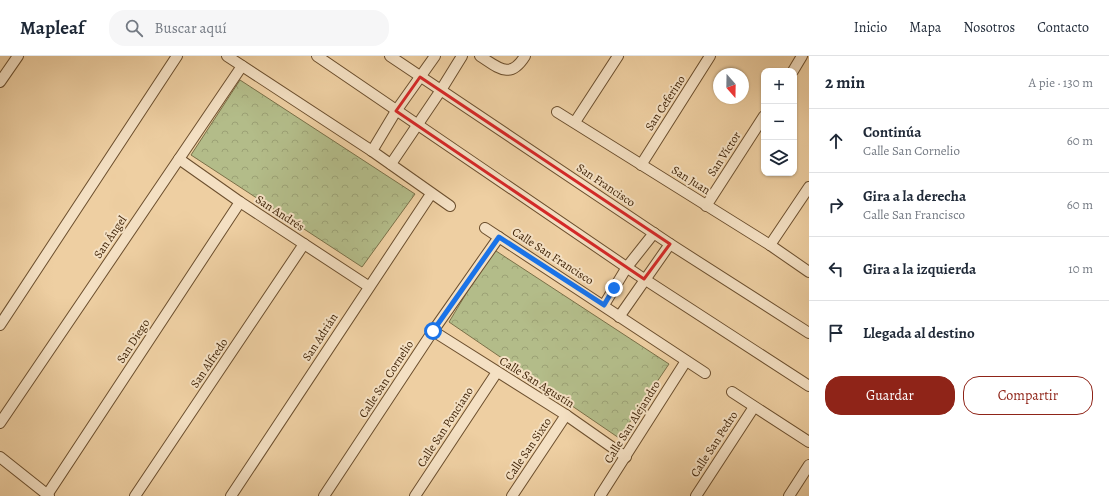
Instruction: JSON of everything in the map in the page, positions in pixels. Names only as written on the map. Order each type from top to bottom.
[{"type":"street","points":[[0,82],[18,56]]},
{"type":"street","points":[[0,325],[176,56]]},
{"type":"street","points":[[226,56],[372,151],[450,206]]},
{"type":"street","points":[[317,56],[627,268],[809,386]]},
{"type":"street","name":"San Francisco","points":[[390,56],[670,244],[809,334]]},
{"type":"street","points":[[372,151],[396,111],[435,56]]},
{"type":"street","points":[[391,164],[462,56]]},
{"type":"street","points":[[480,56],[504,70],[511,70],[518,66],[525,56]]},
{"type":"street","points":[[575,122],[618,56]]},
{"type":"street","name":"San Ceferino","points":[[641,165],[710,56]]},
{"type":"street","points":[[795,68],[802,56]]},
{"type":"street","name":"San Ángel","points":[[0,423],[242,66]]},
{"type":"street","name":"San Juan","points":[[557,112],[575,122],[809,272]]},
{"type":"street","name":"San Víctor","points":[[706,206],[761,121]]},
{"type":"street","name":"San Andrés","points":[[179,159],[240,202],[368,286]]},
{"type":"street","points":[[770,246],[809,187]]},
{"type":"street","name":"San Adrián","points":[[231,496],[368,286],[431,194]]},
{"type":"street","name":"San Diego","points":[[48,495],[240,202]]},
{"type":"street","name":"Calle San Francisco","points":[[485,228],[705,373]]},
{"type":"street","points":[[604,305],[627,268],[654,233]]},
{"type":"street","name":"Calle San Cornelio","points":[[324,496],[433,331],[499,237]]},
{"type":"street","name":"San Alfredo","points":[[135,496],[304,244]]},
{"type":"street","points":[[619,317],[644,279],[670,244]]},
{"type":"street","name":"Calle San Agustín","points":[[433,331],[566,416],[626,457]]},
{"type":"street","name":"Calle San Alejandro","points":[[600,496],[686,361]]},
{"type":"street","name":"Calle San Ponciano","points":[[415,496],[496,372]]},
{"type":"street","points":[[732,392],[809,442]]},
{"type":"street","name":"Calle San Pedro","points":[[696,496],[754,407]]},
{"type":"street","name":"Calle San Sixto","points":[[512,496],[566,416]]},
{"type":"street","points":[[0,457],[48,495]]},
{"type":"street","points":[[789,496],[809,465]]},
{"type":"highlighted area","points":[[420,77],[670,244],[644,279],[396,111]]},
{"type":"green space","points":[[240,80],[415,194],[362,267],[191,155]]},
{"type":"green space","points":[[493,249],[669,364],[619,438],[449,322]]},
{"type":"route","points":[[433,331],[499,237],[604,305],[614,288]]}]
